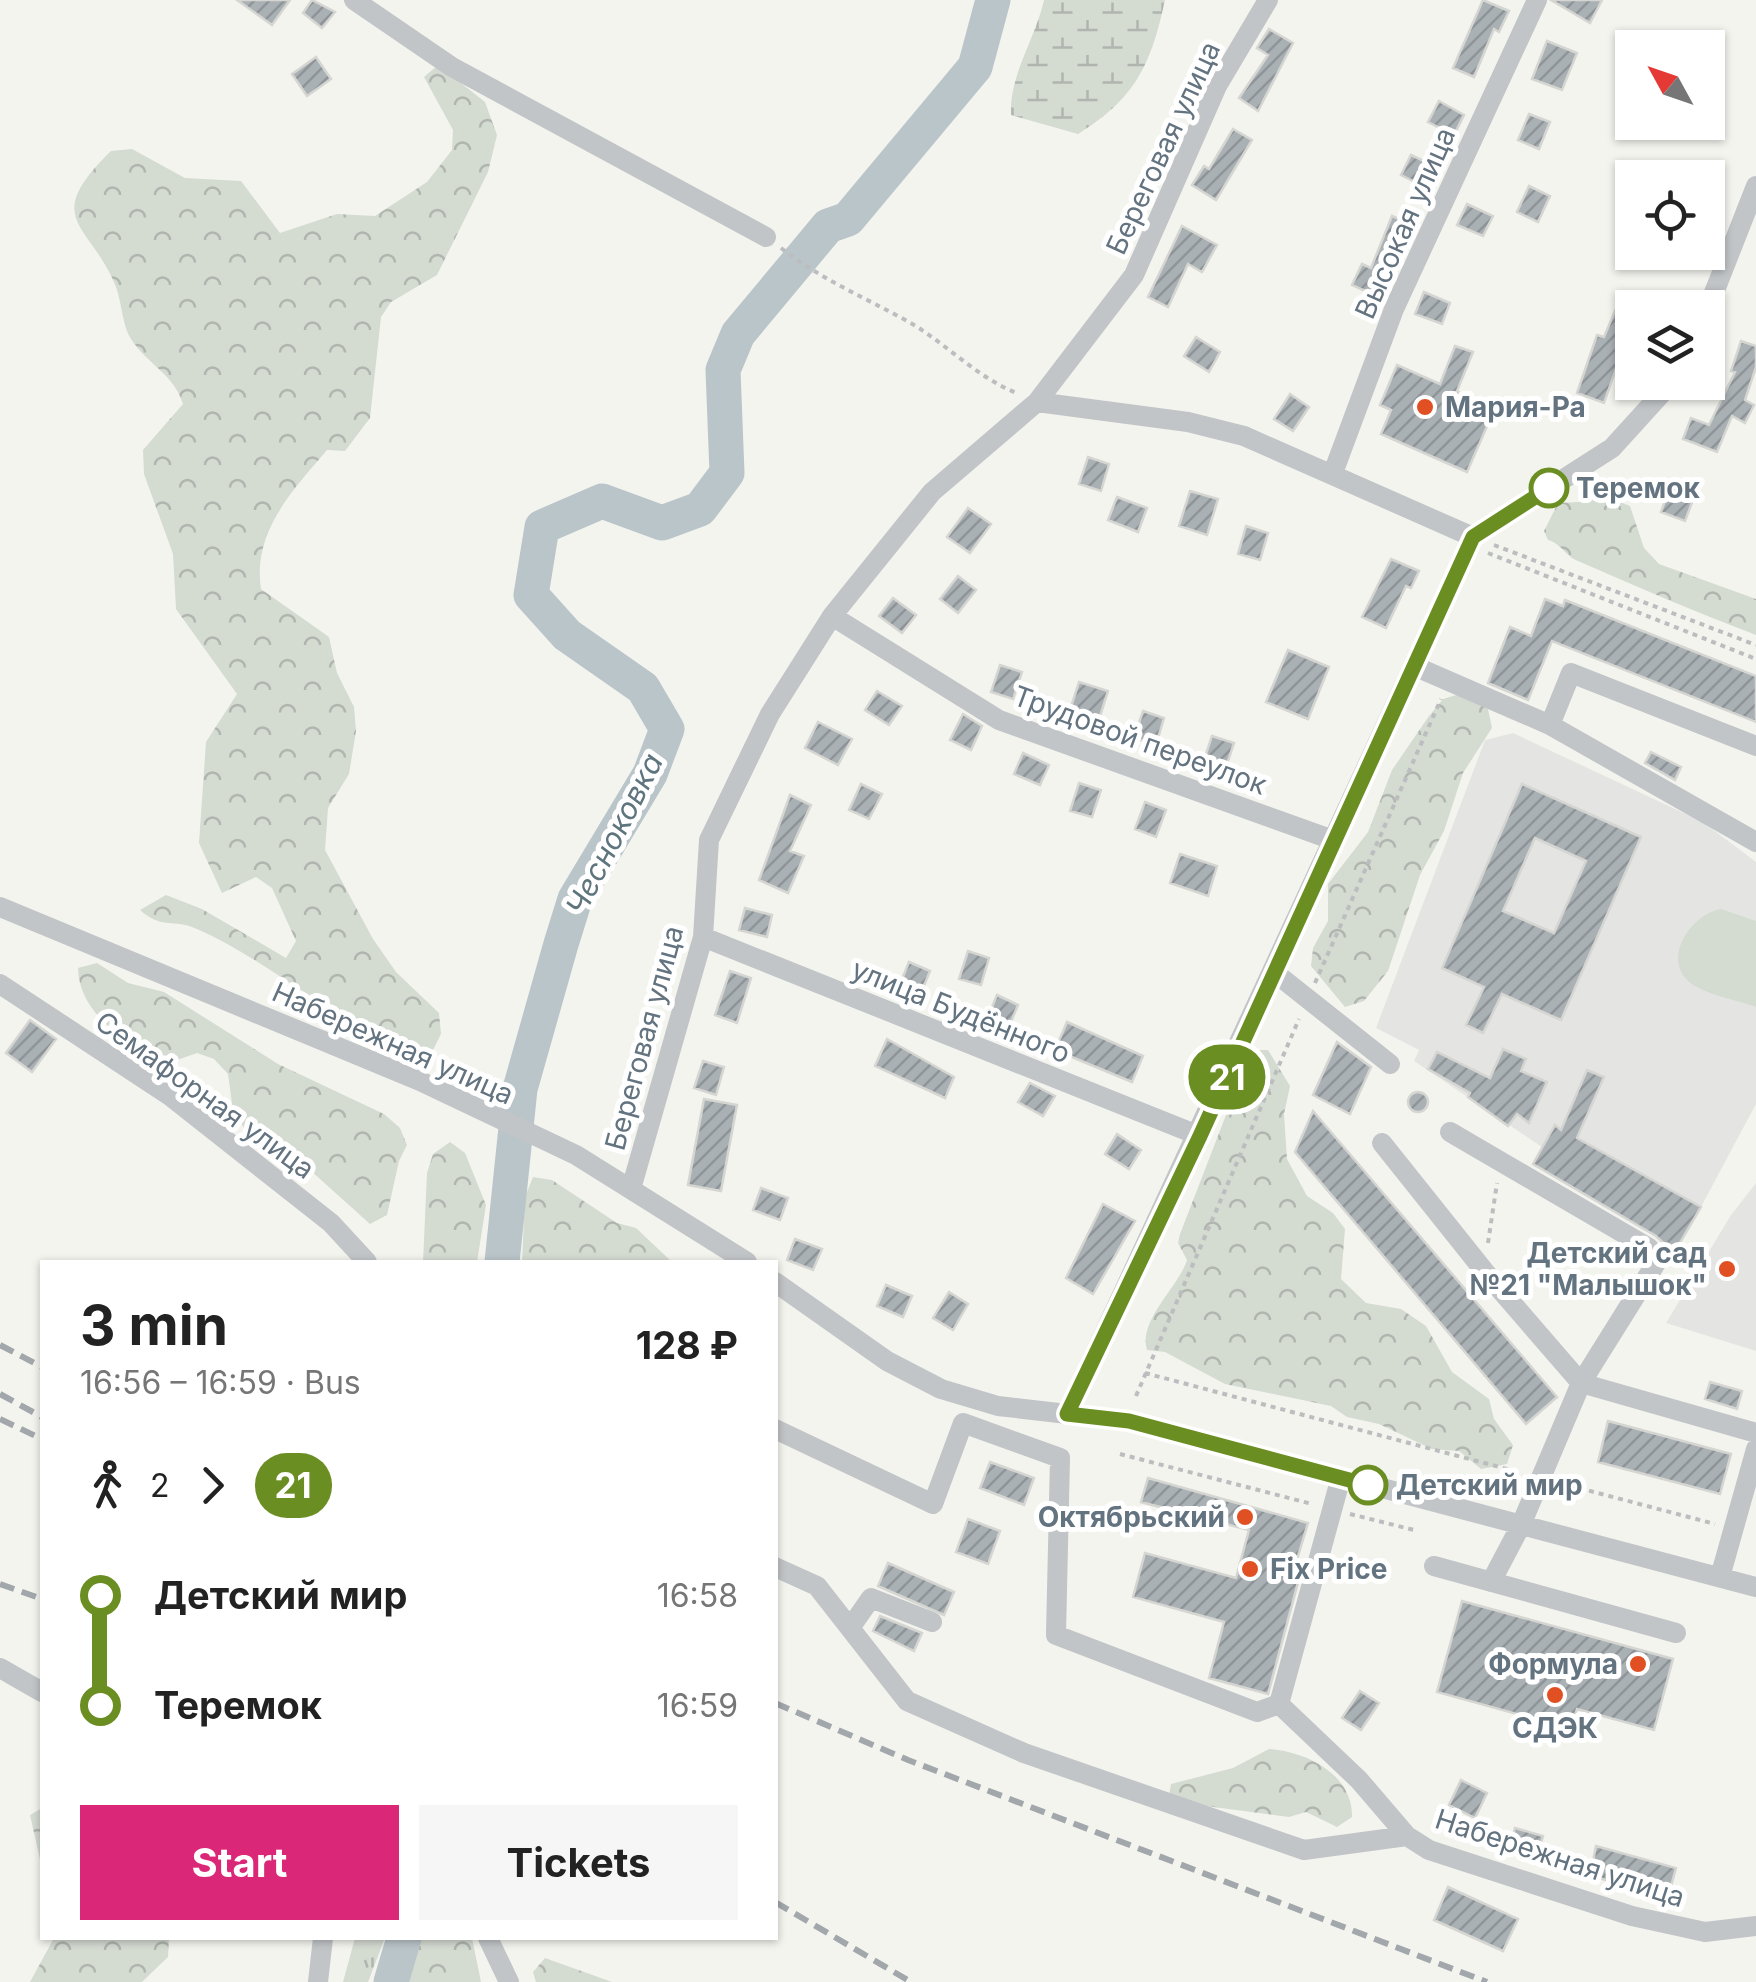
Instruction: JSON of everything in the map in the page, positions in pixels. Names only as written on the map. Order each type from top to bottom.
[{"type":"street","points":[[354,0],[452,67],[766,236]]},
{"type":"street","name":"Береговая улица","points":[[631,1188],[703,937],[709,840],[770,714],[832,616],[932,492],[1037,402],[1134,275],[1217,86],[1268,0]]},
{"type":"street","name":"Высокая улица","points":[[1333,472],[1394,309],[1537,0]]},
{"type":"street","points":[[1715,290],[1756,186]]},
{"type":"street","points":[[1067,1414],[1200,1136],[1471,541],[1612,448],[1656,400]]},
{"type":"street","points":[[1037,402],[1188,422],[1244,436],[1333,472],[1471,541]]},
{"type":"street","name":"Трудовой переулок","points":[[832,616],[998,720],[1333,840]]},
{"type":"street","points":[[1414,666],[1550,725],[1756,842]]},
{"type":"street","points":[[1550,725],[1570,673],[1756,746]]},
{"type":"street","name":"Набережная улица","points":[[0,907],[420,1081],[576,1154],[744,1260]]},
{"type":"street","name":"улица Будённого","points":[[703,937],[1200,1136]]},
{"type":"street","points":[[1274,972],[1390,1064]]},
{"type":"street","name":"Семафорная улица","points":[[0,984],[170,1096],[331,1223],[365,1260]]},
{"type":"street","points":[[1450,1132],[1649,1248],[1656,1264],[1581,1383],[1521,1525],[1491,1582]]},
{"type":"street","points":[[1382,1143],[1484,1272],[1581,1383],[1756,1433]]},
{"type":"street","points":[[778,1284],[887,1361],[941,1389],[998,1406],[1129,1421],[1756,1587]]},
{"type":"street","points":[[778,1430],[932,1504],[963,1423],[1060,1458],[1056,1635],[1257,1712],[1279,1704],[1340,1477]]},
{"type":"street","points":[[1720,1577],[1756,1449]]},
{"type":"street","points":[[1434,1566],[1676,1633]]},
{"type":"street","points":[[778,1568],[818,1586],[907,1701],[1024,1754],[1304,1850],[1407,1836]]},
{"type":"street","points":[[850,1628],[871,1598],[932,1622]]},
{"type":"street","points":[[0,1668],[40,1691]]},
{"type":"street","name":"Набережная улица","points":[[1279,1704],[1359,1780],[1407,1836],[1430,1850],[1632,1916],[1705,1932],[1756,1926]]},
{"type":"street","points":[[318,1982],[323,1940]]},
{"type":"street","points":[[489,1940],[508,1982]]},
{"type":"path","points":[[766,236],[821,280],[910,323],[998,386],[1037,402]]},
{"type":"path","points":[[1471,541],[1756,645]]},
{"type":"path","points":[[1471,541],[1756,659]]},
{"type":"path","points":[[1136,1396],[1449,682]]},
{"type":"path","points":[[1484,1272],[1500,1160]]},
{"type":"path","points":[[1145,1372],[1734,1529]]},
{"type":"path","points":[[1120,1454],[1414,1530]]},
{"type":"shaded area","points":[[1513,733],[1703,822],[1756,862],[1756,1104],[1701,1207],[1555,1126],[1542,1147],[1414,1061],[1419,1050],[1376,1028],[1485,740]]},
{"type":"shaded area","name":"Детский сад №21 \"Малышок\"","points":[[1756,1183],[1756,1351],[1666,1323],[1731,1215]]},
{"type":"green space","points":[[1044,0],[1165,0],[1154,43],[1138,78],[1114,107],[1078,134],[1011,115],[1018,72]]},
{"type":"green space","points":[[438,65],[485,102],[497,135],[488,172],[437,275],[391,302],[381,317],[370,418],[345,451],[327,450],[289,497],[269,531],[260,568],[261,589],[329,637],[337,673],[354,707],[356,731],[349,774],[328,808],[325,850],[373,939],[396,972],[439,1013],[441,1034],[432,1052],[370,1030],[197,929],[155,920],[140,910],[166,895],[202,909],[286,958],[296,941],[272,888],[256,877],[222,893],[199,843],[206,742],[237,694],[176,609],[173,554],[144,474],[143,450],[183,404],[167,377],[131,339],[116,287],[77,221],[74,208],[90,174],[111,151],[132,149],[185,178],[241,181],[280,233],[337,214],[375,216],[427,182],[452,150],[453,130],[424,77]]},
{"type":"green space","points":[[1595,492],[1630,506],[1644,548],[1659,564],[1756,599],[1756,635],[1578,561],[1548,540],[1544,531],[1558,503],[1579,502]]},
{"type":"green space","points":[[1463,693],[1488,709],[1492,728],[1463,773],[1444,831],[1420,875],[1388,971],[1364,1001],[1345,1007],[1311,966],[1313,948],[1328,921],[1328,884],[1368,832],[1392,770],[1429,716],[1443,699]]},
{"type":"green space","points":[[1721,909],[1756,921],[1756,1007],[1695,986],[1679,965],[1682,941],[1689,930],[1698,920]]},
{"type":"green space","points":[[97,963],[128,983],[164,992],[278,1064],[384,1114],[400,1128],[407,1145],[399,1161],[387,1215],[370,1224],[300,1161],[244,1128],[233,1111],[228,1074],[214,1059],[197,1053],[160,1066],[119,1036],[95,1012],[80,984],[78,968]]},
{"type":"green space","points":[[1259,1050],[1268,1050],[1290,1086],[1284,1114],[1287,1159],[1307,1196],[1333,1213],[1345,1229],[1341,1279],[1366,1303],[1401,1309],[1426,1326],[1452,1372],[1489,1399],[1494,1419],[1513,1445],[1507,1464],[1481,1469],[1459,1451],[1432,1449],[1379,1424],[1347,1417],[1331,1406],[1225,1384],[1165,1352],[1147,1350],[1148,1327],[1187,1260],[1178,1243],[1180,1234],[1238,1084]]},
{"type":"green space","points":[[450,1142],[465,1153],[486,1205],[477,1260],[423,1260],[427,1173],[433,1154]]},
{"type":"green space","points":[[533,1177],[552,1180],[617,1223],[636,1228],[670,1260],[522,1260],[525,1197]]},
{"type":"green space","points":[[1269,1749],[1299,1755],[1326,1768],[1345,1789],[1352,1817],[1337,1827],[1306,1812],[1289,1817],[1168,1801],[1171,1784],[1233,1768]]},
{"type":"green space","points":[[40,1809],[40,1859],[30,1815]]},
{"type":"green space","points":[[53,1940],[169,1940],[168,1957],[142,1982],[30,1982]]},
{"type":"green space","points":[[354,1940],[384,1940],[368,1982],[343,1982]]},
{"type":"green space","points":[[421,1940],[472,1940],[481,1982],[403,1982]]},
{"type":"green space","points":[[545,1958],[612,1982],[536,1982],[533,1972]]},
{"type":"building","points":[[237,0],[290,0],[272,25]]},
{"type":"building","points":[[312,0],[335,12],[322,28],[303,13]]},
{"type":"building","points":[[1483,0],[1509,11],[1499,32],[1494,29],[1474,77],[1453,68]]},
{"type":"building","points":[[1551,0],[1602,0],[1590,23]]},
{"type":"building","points":[[1269,29],[1293,43],[1258,111],[1239,98],[1268,55],[1257,48]]},
{"type":"building","points":[[1547,41],[1577,53],[1562,90],[1532,79]]},
{"type":"building","points":[[316,57],[331,79],[307,96],[292,74]]},
{"type":"building","points":[[1439,101],[1464,115],[1454,135],[1428,122]]},
{"type":"building","points":[[1529,114],[1550,122],[1539,149],[1518,140]]},
{"type":"building","points":[[1233,129],[1252,140],[1216,200],[1192,185],[1204,166],[1209,169]]},
{"type":"building","points":[[1411,155],[1437,167],[1427,188],[1401,175]]},
{"type":"building","points":[[1529,186],[1550,196],[1538,222],[1517,212]]},
{"type":"building","points":[[1467,204],[1493,216],[1483,236],[1457,225]]},
{"type":"building","points":[[1392,216],[1413,225],[1378,297],[1352,285],[1362,264],[1371,268]]},
{"type":"building","points":[[1182,226],[1217,245],[1202,272],[1188,264],[1168,307],[1148,297]]},
{"type":"building","points":[[1424,292],[1450,303],[1442,324],[1415,314]]},
{"type":"building","points":[[1615,311],[1615,372],[1604,403],[1577,393],[1597,335],[1604,337]]},
{"type":"building","points":[[1196,337],[1220,352],[1209,372],[1184,356]]},
{"type":"building","points":[[1741,341],[1756,346],[1756,367],[1745,400],[1754,405],[1745,423],[1732,416],[1717,452],[1683,439],[1691,418],[1709,425],[1721,400],[1725,400],[1735,372],[1731,371]]},
{"type":"building","points":[[1455,346],[1473,352],[1457,391],[1495,408],[1467,472],[1381,434],[1391,410],[1380,405],[1397,365],[1440,384]]},
{"type":"building","points":[[1290,394],[1309,407],[1293,431],[1274,419]]},
{"type":"building","points":[[1088,457],[1109,464],[1101,491],[1079,484]]},
{"type":"building","points":[[1672,482],[1696,492],[1685,521],[1661,512]]},
{"type":"building","points":[[1190,491],[1218,499],[1207,535],[1179,526]]},
{"type":"building","points":[[1117,497],[1147,508],[1138,532],[1108,520]]},
{"type":"building","points":[[968,508],[991,524],[970,553],[947,537]]},
{"type":"building","points":[[1246,526],[1268,533],[1260,560],[1238,554]]},
{"type":"building","points":[[1391,559],[1419,571],[1411,588],[1406,586],[1386,628],[1362,617]]},
{"type":"building","points":[[958,576],[976,590],[958,613],[940,599]]},
{"type":"building","points":[[893,598],[916,615],[902,633],[879,616]]},
{"type":"building","points":[[1545,599],[1563,606],[1565,600],[1756,676],[1756,722],[1552,641],[1528,700],[1488,683],[1510,627],[1531,636]]},
{"type":"building","points":[[1288,650],[1329,667],[1308,719],[1266,702]]},
{"type":"building","points":[[1000,665],[1022,672],[1013,699],[991,692]]},
{"type":"building","points":[[1079,682],[1108,691],[1096,729],[1067,719]]},
{"type":"building","points":[[877,691],[902,706],[889,725],[865,710]]},
{"type":"building","points":[[1143,711],[1164,718],[1156,745],[1134,738]]},
{"type":"building","points":[[963,714],[982,726],[971,750],[950,740]]},
{"type":"building","points":[[818,722],[852,739],[838,765],[805,748]]},
{"type":"building","points":[[1212,736],[1234,743],[1225,770],[1203,763]]},
{"type":"building","points":[[1651,752],[1681,767],[1675,780],[1645,763]]},
{"type":"building","points":[[1023,753],[1049,765],[1040,785],[1014,774]]},
{"type":"building","points":[[1079,783],[1101,790],[1092,817],[1070,811]]},
{"type":"building","points":[[861,784],[882,794],[869,819],[849,810]]},
{"type":"building","points":[[1522,784],[1641,837],[1561,1020],[1502,994],[1483,1033],[1466,1025],[1484,987],[1442,968]],"holes":[[[1535,838],[1586,861],[1554,933],[1503,911]]]},
{"type":"building","points":[[790,795],[811,805],[790,851],[804,856],[788,893],[759,880]]},
{"type":"building","points":[[1145,802],[1166,810],[1156,837],[1135,829]]},
{"type":"building","points":[[1180,854],[1217,866],[1208,896],[1170,883]]},
{"type":"building","points":[[745,908],[772,915],[767,937],[739,930]]},
{"type":"building","points":[[968,951],[989,958],[981,985],[959,979]]},
{"type":"building","points":[[909,962],[930,971],[919,998],[898,989]]},
{"type":"building","points":[[730,971],[751,978],[737,1023],[715,1015]]},
{"type":"building","points":[[997,995],[1018,1005],[1007,1031],[986,1022]]},
{"type":"building","points":[[30,1020],[56,1039],[32,1072],[6,1053]]},
{"type":"building","points":[[1067,1022],[1143,1056],[1132,1082],[1055,1050]]},
{"type":"building","points":[[887,1039],[954,1077],[945,1098],[875,1066]]},
{"type":"building","points":[[1337,1042],[1371,1067],[1350,1114],[1313,1095]]},
{"type":"building","points":[[1503,1049],[1526,1059],[1521,1071],[1547,1082],[1529,1123],[1517,1114],[1508,1126],[1468,1097],[1470,1093],[1428,1069],[1437,1052],[1490,1078]]},
{"type":"building","points":[[703,1061],[724,1067],[716,1095],[694,1088]]},
{"type":"building","points":[[1587,1070],[1604,1077],[1577,1138],[1701,1207],[1674,1253],[1656,1236],[1533,1164],[1555,1125],[1561,1130]]},
{"type":"building","points":[[1030,1083],[1055,1096],[1043,1116],[1018,1102]]},
{"type":"building","points":[[1418,1092],[1428,1102],[1418,1112],[1408,1102]]},
{"type":"building","points":[[704,1099],[737,1105],[721,1191],[688,1185]]},
{"type":"building","points":[[1313,1111],[1557,1397],[1526,1424],[1295,1152]]},
{"type":"building","points":[[1117,1134],[1141,1150],[1129,1169],[1105,1154]]},
{"type":"building","points":[[761,1188],[788,1198],[780,1220],[753,1210]]},
{"type":"building","points":[[1103,1204],[1135,1221],[1093,1294],[1066,1278]]},
{"type":"building","points":[[795,1239],[822,1249],[813,1270],[787,1260]]},
{"type":"building","points":[[886,1285],[912,1296],[903,1317],[877,1306]]},
{"type":"building","points":[[949,1292],[968,1304],[953,1330],[933,1318]]},
{"type":"building","points":[[1710,1382],[1742,1391],[1737,1409],[1705,1399]]},
{"type":"building","points":[[1608,1421],[1731,1454],[1720,1494],[1598,1462]]},
{"type":"building","points":[[990,1462],[1034,1478],[1024,1505],[980,1488]]},
{"type":"building","points":[[1148,1478],[1308,1523],[1293,1573],[1300,1575],[1268,1694],[1209,1678],[1224,1622],[1133,1597],[1145,1553],[1236,1578],[1249,1530],[1141,1502]]},
{"type":"building","points":[[968,1519],[1000,1531],[988,1564],[956,1552]]},
{"type":"building","points":[[888,1563],[954,1592],[944,1615],[878,1586]]},
{"type":"building","points":[[1462,1601],[1673,1659],[1654,1730],[1577,1709],[1571,1729],[1437,1692]]},
{"type":"building","points":[[880,1616],[922,1633],[914,1651],[873,1631]]},
{"type":"building","points":[[1360,1691],[1379,1703],[1361,1730],[1342,1718]]},
{"type":"building","points":[[1461,1780],[1487,1793],[1475,1818],[1449,1805]]},
{"type":"building","points":[[1515,1828],[1543,1836],[1536,1859],[1509,1852]]},
{"type":"building","points":[[1596,1846],[1676,1868],[1669,1893],[1611,1877],[1610,1881],[1590,1876]]},
{"type":"building","points":[[1448,1887],[1518,1919],[1503,1951],[1434,1920]]},
{"type":"waterway","name":"Чесноковка","points":[[502,1260],[520,1089],[561,944],[575,899],[650,774],[667,729],[643,688],[567,635],[531,595],[542,527],[602,501],[662,523],[700,509],[727,473],[723,370],[738,334],[828,226],[848,219],[975,67],[993,0]]},
{"type":"waterway","name":"Чесноковка","points":[[391,1982],[403,1940]]},
{"type":"railway","points":[[0,1345],[40,1366]]},
{"type":"railway","points":[[0,1394],[40,1416]]},
{"type":"railway","points":[[0,1419],[40,1438]]},
{"type":"railway","points":[[0,1584],[40,1598]]},
{"type":"railway","points":[[778,1704],[908,1760],[1487,1982]]},
{"type":"railway","points":[[778,1904],[911,1982]]},
{"type":"bus line","name":"21","points":[[1368,1485],[1129,1421],[1067,1414],[1200,1136],[1473,537],[1549,488]]},
{"type":"place","name":"Мария-Ра","points":[[1425,407]]},
{"type":"place","name":"Теремок","points":[[1549,488]]},
{"type":"place","name":"Детский сад №21 \"Малышок\"","points":[[1727,1269]]},
{"type":"place","name":"Детский мир","points":[[1368,1485]]},
{"type":"place","name":"Октябрьский","points":[[1245,1517]]},
{"type":"place","name":"Fix Price","points":[[1250,1569]]},
{"type":"place","name":"Формула","points":[[1638,1664]]},
{"type":"place","name":"СДЭК","points":[[1555,1695]]}]
